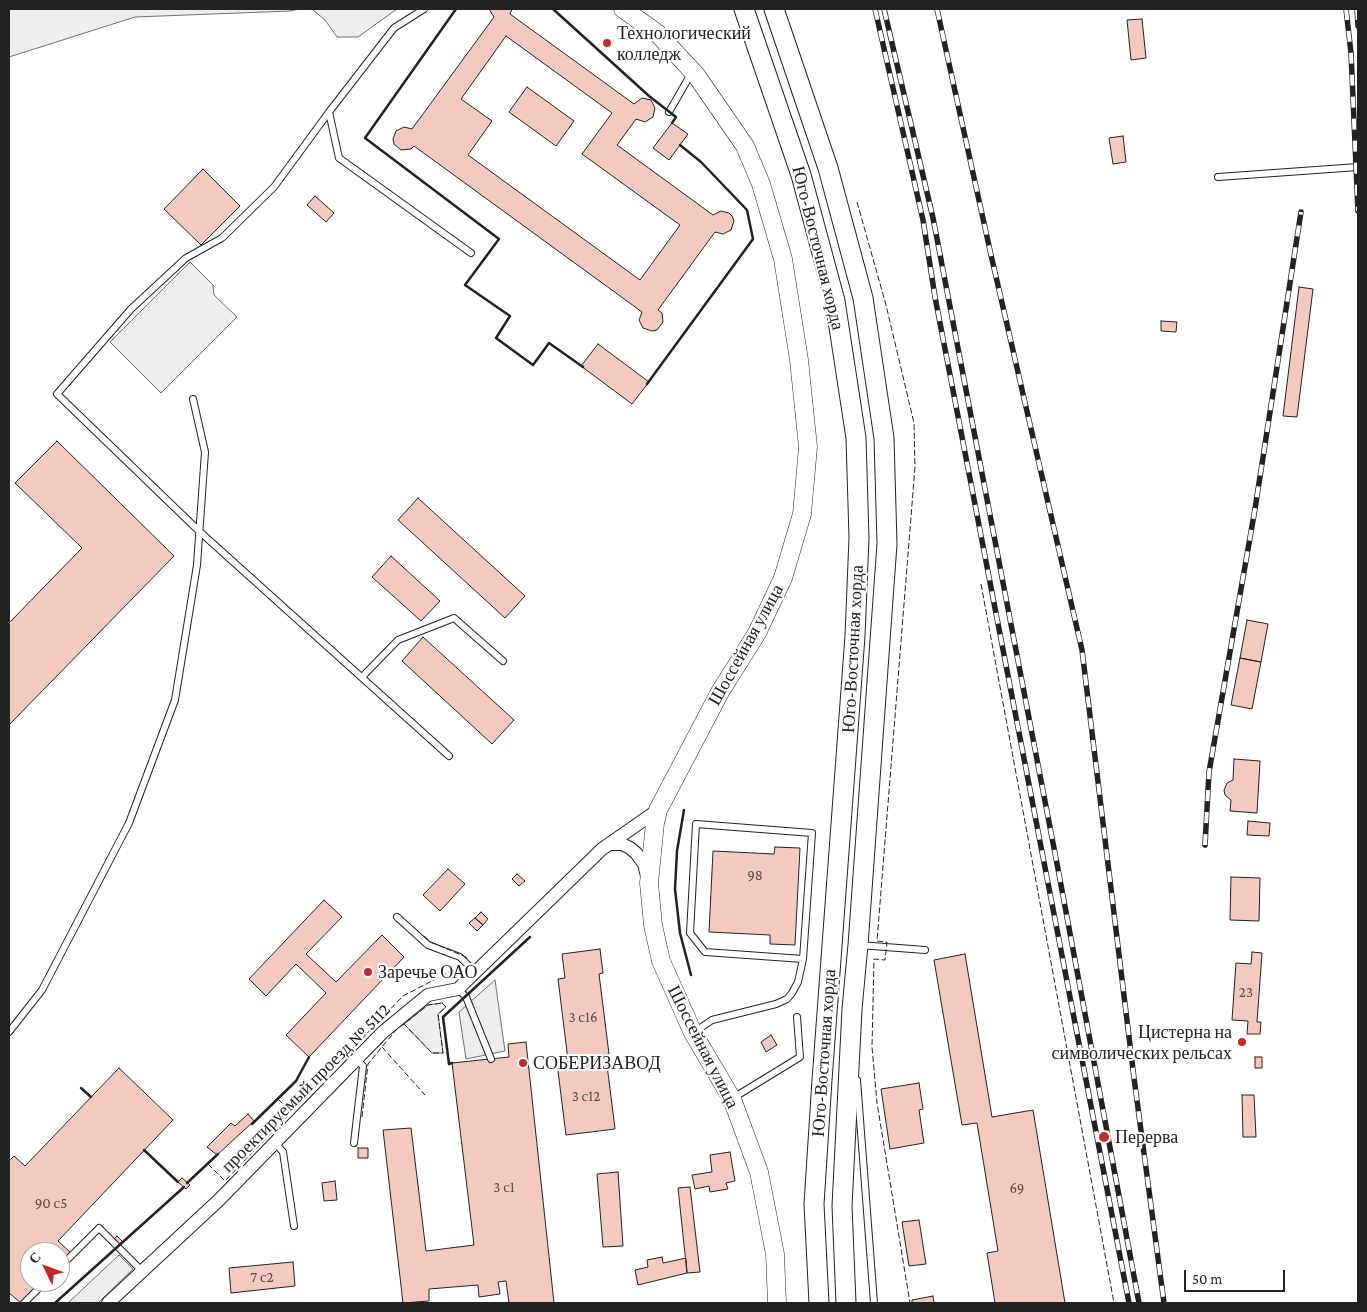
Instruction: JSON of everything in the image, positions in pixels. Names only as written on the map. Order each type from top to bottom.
[{"type":"main road","name":"Шоссейная улица","points":[[623,9],[657,33],[692,71],[745,146],[762,184],[783,259],[799,360],[808,447],[802,514],[783,578],[757,633],[720,692],[658,810],[649,883],[653,925],[661,961],[694,1033],[732,1099],[759,1172],[775,1254],[777,1303]]},
{"type":"main road","name":"Юго-Восточная хорда","points":[[744,9],[801,175],[835,301],[856,438],[860,538],[855,636],[814,1204],[818,1303]]},
{"type":"main road","name":"Юго-Восточная хорда","points":[[774,9],[828,168],[860,289],[884,438],[887,544],[852,1009],[842,1206],[846,1303]]},
{"type":"street","points":[[458,988],[579,871],[610,844],[658,810]]},
{"type":"street","points":[[610,844],[622,844],[636,853],[644,864],[649,883]]},
{"type":"street","name":"проектируемый проезд № 5112","points":[[108,1303],[219,1200],[383,1032],[428,995],[458,988]]},
{"type":"lane","points":[[424,9],[394,28],[274,187],[222,238],[186,258],[131,308],[57,394],[199,531],[449,756]]},
{"type":"lane","points":[[669,112],[692,71]]},
{"type":"lane","points":[[330,112],[339,158],[471,253]]},
{"type":"lane","points":[[1218,177],[1358,167]]},
{"type":"lane","points":[[9,1032],[42,990],[129,823],[175,700],[197,565],[205,452],[193,399]]},
{"type":"lane","points":[[362,677],[398,640],[454,618],[503,662]]},
{"type":"lane","points":[[694,1033],[712,1020],[776,1004],[787,999],[792,993],[798,982],[803,959],[812,833],[696,824],[690,933],[705,952],[803,959]]},
{"type":"lane","points":[[397,917],[428,945],[460,957],[475,972]]},
{"type":"lane","points":[[858,945],[926,950]]},
{"type":"lane","points":[[458,988],[466,997],[491,1059]]},
{"type":"lane","points":[[852,1009],[874,1303]]},
{"type":"lane","points":[[732,1099],[800,1057],[797,1018]]},
{"type":"lane","points":[[354,1143],[362,1066],[357,1059]]},
{"type":"lane","points":[[275,1142],[283,1152],[294,1226]]},
{"type":"lane","points":[[70,1257],[99,1228],[142,1271]]},
{"type":"lane","points":[[24,1303],[35,1292]]},
{"type":"shaded area","points":[[9,9],[299,9],[290,11],[135,17],[9,57]]},
{"type":"shaded area","points":[[312,9],[397,9],[358,37],[337,37],[325,20]]},
{"type":"shaded area","points":[[190,262],[213,285],[214,295],[237,317],[161,393],[110,342]]},
{"type":"shaded area","points":[[495,980],[505,1051],[466,1059],[459,1012]]},
{"type":"shaded area","points":[[442,1003],[446,1007],[438,1014],[443,1053],[432,1053],[404,1024],[428,1005]]},
{"type":"shaded area","points":[[119,1255],[133,1269],[98,1303],[68,1303]]},
{"type":"building","points":[[489,9],[512,9],[510,14],[634,104],[642,98],[651,100],[655,108],[653,117],[645,122],[636,119],[617,145],[713,215],[721,211],[732,216],[734,221],[731,230],[723,234],[715,232],[658,310],[662,313],[663,322],[657,330],[652,331],[643,328],[639,320],[642,312],[414,146],[411,149],[401,150],[394,144],[393,139],[396,131],[404,127],[412,129],[494,17]],"holes":[[[506,36],[612,113],[582,154],[680,225],[640,280],[468,155],[492,121],[461,99]]]},
{"type":"building","points":[[1142,19],[1146,58],[1131,60],[1127,20]]},
{"type":"building","points":[[527,87],[574,121],[556,146],[509,112]]},
{"type":"building","points":[[672,123],[688,134],[669,160],[653,148]]},
{"type":"building","points":[[1123,136],[1126,162],[1113,164],[1109,138]]},
{"type":"building","points":[[203,169],[240,206],[201,245],[164,209]]},
{"type":"building","points":[[315,196],[334,213],[326,222],[307,205]]},
{"type":"building","points":[[1299,287],[1313,289],[1297,417],[1283,416]]},
{"type":"building","points":[[1161,321],[1177,322],[1176,332],[1161,331]]},
{"type":"building","points":[[598,344],[649,382],[632,404],[581,366]]},
{"type":"building","points":[[57,441],[174,556],[9,725],[9,623],[82,548],[15,483]]},
{"type":"building","points":[[418,498],[525,596],[505,618],[398,520]]},
{"type":"building","points":[[391,556],[440,601],[421,621],[372,577]]},
{"type":"building","points":[[1247,620],[1268,624],[1261,662],[1240,658]]},
{"type":"building","points":[[423,637],[514,720],[492,744],[402,661]]},
{"type":"building","points":[[1240,658],[1261,662],[1252,709],[1231,705]]},
{"type":"building","points":[[1234,759],[1260,761],[1257,813],[1230,811],[1231,800],[1225,795],[1224,790],[1227,783],[1233,780]]},
{"type":"building","points":[[1248,821],[1270,823],[1269,836],[1247,835]]},
{"type":"building","points":[[775,847],[800,848],[795,945],[770,944],[770,935],[709,932],[713,851],[774,854]]},
{"type":"building","points":[[448,869],[465,884],[440,911],[423,895]]},
{"type":"building","points":[[517,874],[525,881],[519,886],[512,879]]},
{"type":"building","points":[[1231,877],[1260,878],[1259,921],[1230,920]]},
{"type":"building","name":"Заречье ОАО","points":[[324,900],[342,917],[306,954],[336,982],[382,935],[404,957],[309,1057],[286,1035],[326,993],[296,964],[266,996],[249,979]]},
{"type":"building","points":[[481,912],[488,919],[483,925],[475,918]]},
{"type":"building","points":[[475,918],[483,925],[477,931],[469,923]]},
{"type":"building","points":[[600,949],[603,973],[599,974],[609,1054],[568,1060],[558,979],[565,978],[562,954]]},
{"type":"building","points":[[1252,952],[1262,953],[1257,1022],[1261,1022],[1260,1034],[1247,1034],[1248,1021],[1232,1020],[1236,963],[1251,964]]},
{"type":"building","points":[[965,954],[992,1117],[1033,1110],[1065,1303],[995,1303],[987,1253],[998,1251],[977,1123],[962,1125],[934,960]]},
{"type":"building","points":[[771,1035],[777,1045],[766,1052],[761,1042]]},
{"type":"building","points":[[526,1042],[554,1303],[509,1303],[506,1281],[498,1282],[500,1294],[479,1297],[478,1285],[429,1289],[429,1301],[403,1303],[383,1130],[411,1128],[426,1251],[474,1245],[452,1063],[509,1057],[508,1044]]},
{"type":"building","points":[[606,1057],[615,1129],[566,1135],[557,1063]]},
{"type":"building","points":[[1255,1057],[1262,1057],[1262,1068],[1255,1068]]},
{"type":"building","points":[[119,1068],[173,1120],[59,1242],[20,1242],[20,1292],[33,1292],[21,1303],[9,1293],[9,1161],[14,1156],[25,1166]]},
{"type":"building","points":[[919,1083],[923,1109],[919,1110],[924,1143],[890,1149],[881,1089]]},
{"type":"building","points":[[1242,1095],[1254,1095],[1256,1137],[1243,1137]]},
{"type":"building","points":[[248,1114],[254,1121],[217,1155],[207,1147],[231,1123],[235,1126]]},
{"type":"building","points":[[358,1148],[368,1148],[368,1158],[358,1158]]},
{"type":"building","points":[[730,1152],[735,1181],[726,1183],[728,1189],[710,1192],[709,1186],[695,1189],[692,1175],[712,1172],[710,1155]]},
{"type":"building","points":[[618,1172],[623,1246],[603,1247],[597,1174]]},
{"type":"building","points":[[182,1178],[190,1185],[186,1189],[178,1182]]},
{"type":"building","points":[[335,1181],[337,1200],[324,1201],[322,1183]]},
{"type":"building","points":[[690,1187],[700,1272],[687,1273],[678,1188]]},
{"type":"building","points":[[919,1220],[926,1264],[909,1266],[902,1222]]},
{"type":"building","points":[[117,1236],[123,1242],[119,1246],[113,1240]]},
{"type":"building","points":[[662,1257],[663,1263],[686,1258],[687,1273],[638,1285],[635,1270],[648,1267],[647,1260]]},
{"type":"building","points":[[293,1262],[295,1286],[231,1293],[229,1268]]},
{"type":"building","points":[[933,1296],[934,1303],[912,1303],[912,1300]]},
{"type":"railway","points":[[875,9],[923,220],[935,297],[1129,1303]]},
{"type":"railway","points":[[884,9],[933,218],[1139,1303]]},
{"type":"railway","points":[[937,9],[991,255],[1082,650],[1134,1078],[1164,1303]]},
{"type":"railway","points":[[1346,9],[1351,53],[1358,211]]},
{"type":"railway","points":[[1357,9],[1358,26]]},
{"type":"railway","points":[[1205,845],[1209,772],[1255,509],[1301,212]]},
{"type":"fence","points":[[857,202],[886,305],[914,423],[915,467],[877,941],[887,942],[885,960],[874,959],[872,1047],[877,1103],[910,1303]]},
{"type":"fence","points":[[981,584],[1114,1303]]},
{"type":"fence","points":[[424,936],[431,942],[468,958]]},
{"type":"fence","points":[[208,1164],[225,1181],[403,996],[459,965]]},
{"type":"fence","points":[[442,1003],[446,1007],[438,1014],[443,1053],[432,1053],[404,1024],[428,1005],[442,1003]]},
{"type":"fence","points":[[362,1117],[368,1064],[396,1030],[404,1024]]},
{"type":"fence","points":[[382,1047],[425,1095]]},
{"type":"fence","points":[[278,1099],[292,1113]]},
{"type":"wall","points":[[456,9],[365,138],[499,239],[465,285],[510,316],[496,338],[533,365],[549,343],[583,367]]},
{"type":"wall","points":[[553,9],[649,96],[676,117],[672,123]]},
{"type":"wall","points":[[647,384],[753,239],[747,210],[701,162],[680,145]]},
{"type":"wall","points":[[684,810],[677,851],[675,889],[680,933],[691,975]]},
{"type":"wall","points":[[452,1063],[449,1064],[443,1017],[530,937]]},
{"type":"wall","points":[[252,1124],[296,1081],[309,1057]]},
{"type":"wall","points":[[81,1088],[91,1097]]},
{"type":"wall","points":[[144,1150],[178,1182]]},
{"type":"wall","points":[[187,1183],[218,1154]]},
{"type":"wall","points":[[55,1303],[184,1187]]},
{"type":"place","name":"Технологический колледж","points":[[607,43]]},
{"type":"place","name":"Заречье ОАО","points":[[368,972]]},
{"type":"place","name":"Цистерна на символических рельсах","points":[[1242,1042]]},
{"type":"place","name":"СОБЕРИЗАВОД","points":[[523,1063]]},
{"type":"place","name":"Перерва","points":[[1104,1137]]}]
